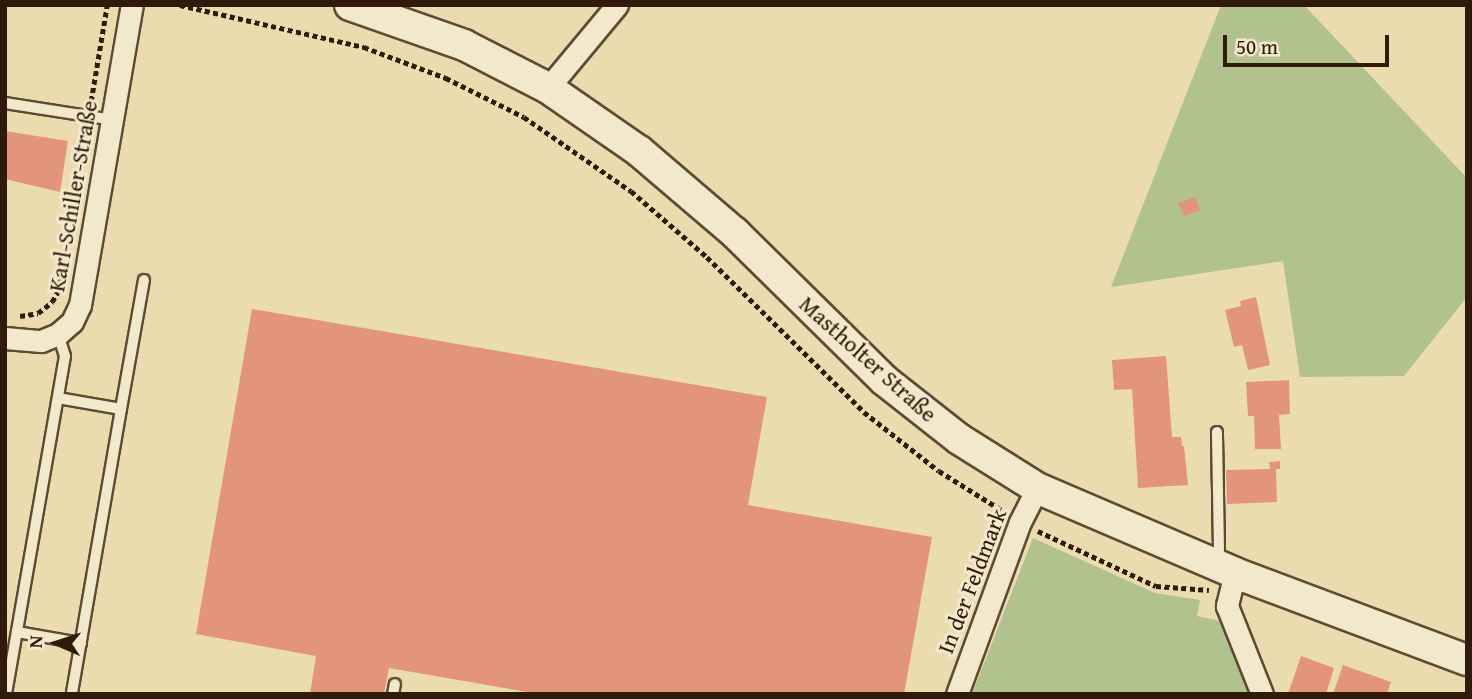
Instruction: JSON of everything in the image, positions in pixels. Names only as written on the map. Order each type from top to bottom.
[{"type":"main road","name":"Mastholter Straße","points":[[350,5],[464,45],[548,89],[639,151],[735,233],[884,380],[959,439],[1037,488],[1225,569],[1467,660]]},
{"type":"street","name":"Karl-Schiller-Straße","points":[[58,334],[72,321],[80,305],[132,5]]},
{"type":"street","points":[[548,89],[617,5]]},
{"type":"street","points":[[5,338],[41,341],[58,334]]},
{"type":"street","name":"In der Feldmark","points":[[957,694],[1020,522],[1037,488]]},
{"type":"street","points":[[1225,569],[1227,606],[1262,694]]},
{"type":"lane","points":[[5,103],[113,120]]},
{"type":"lane","points":[[72,694],[144,280]]},
{"type":"lane","points":[[6,694],[65,356],[58,334]]},
{"type":"lane","points":[[58,398],[121,409]]},
{"type":"lane","points":[[1217,432],[1219,550],[1225,569]]},
{"type":"lane","points":[[17,632],[81,643]]},
{"type":"path","points":[[13,315],[38,313],[52,302],[58,291],[107,5]]},
{"type":"path","points":[[180,5],[364,47],[446,79],[524,117]]},
{"type":"green space","points":[[1221,5],[1304,5],[1467,178],[1467,297],[1404,376],[1300,377],[1283,261],[1111,287]]},
{"type":"green space","points":[[1033,538],[1155,593],[1200,600],[1197,616],[1224,622],[1252,694],[972,694]]},
{"type":"building","points":[[5,131],[68,141],[60,192],[5,179]]},
{"type":"building","points":[[1195,197],[1200,210],[1184,216],[1178,203]]},
{"type":"building","points":[[1256,297],[1270,365],[1248,370],[1242,345],[1234,347],[1225,310],[1241,306],[1240,301]]},
{"type":"building","points":[[252,309],[767,397],[748,505],[932,537],[904,694],[538,694],[389,668],[384,694],[310,694],[316,656],[196,634]]},
{"type":"building","points":[[1166,356],[1172,437],[1181,437],[1184,446],[1188,485],[1138,488],[1132,389],[1114,390],[1112,360]]},
{"type":"building","points":[[1289,380],[1290,414],[1279,415],[1281,449],[1255,449],[1254,416],[1248,416],[1246,382]]},
{"type":"building","points":[[1280,461],[1280,469],[1276,469],[1277,502],[1227,504],[1226,470],[1270,469],[1269,462]]},
{"type":"building","points":[[1301,656],[1334,668],[1326,694],[1288,694]]},
{"type":"building","points":[[1343,665],[1391,682],[1387,694],[1333,694]]}]
